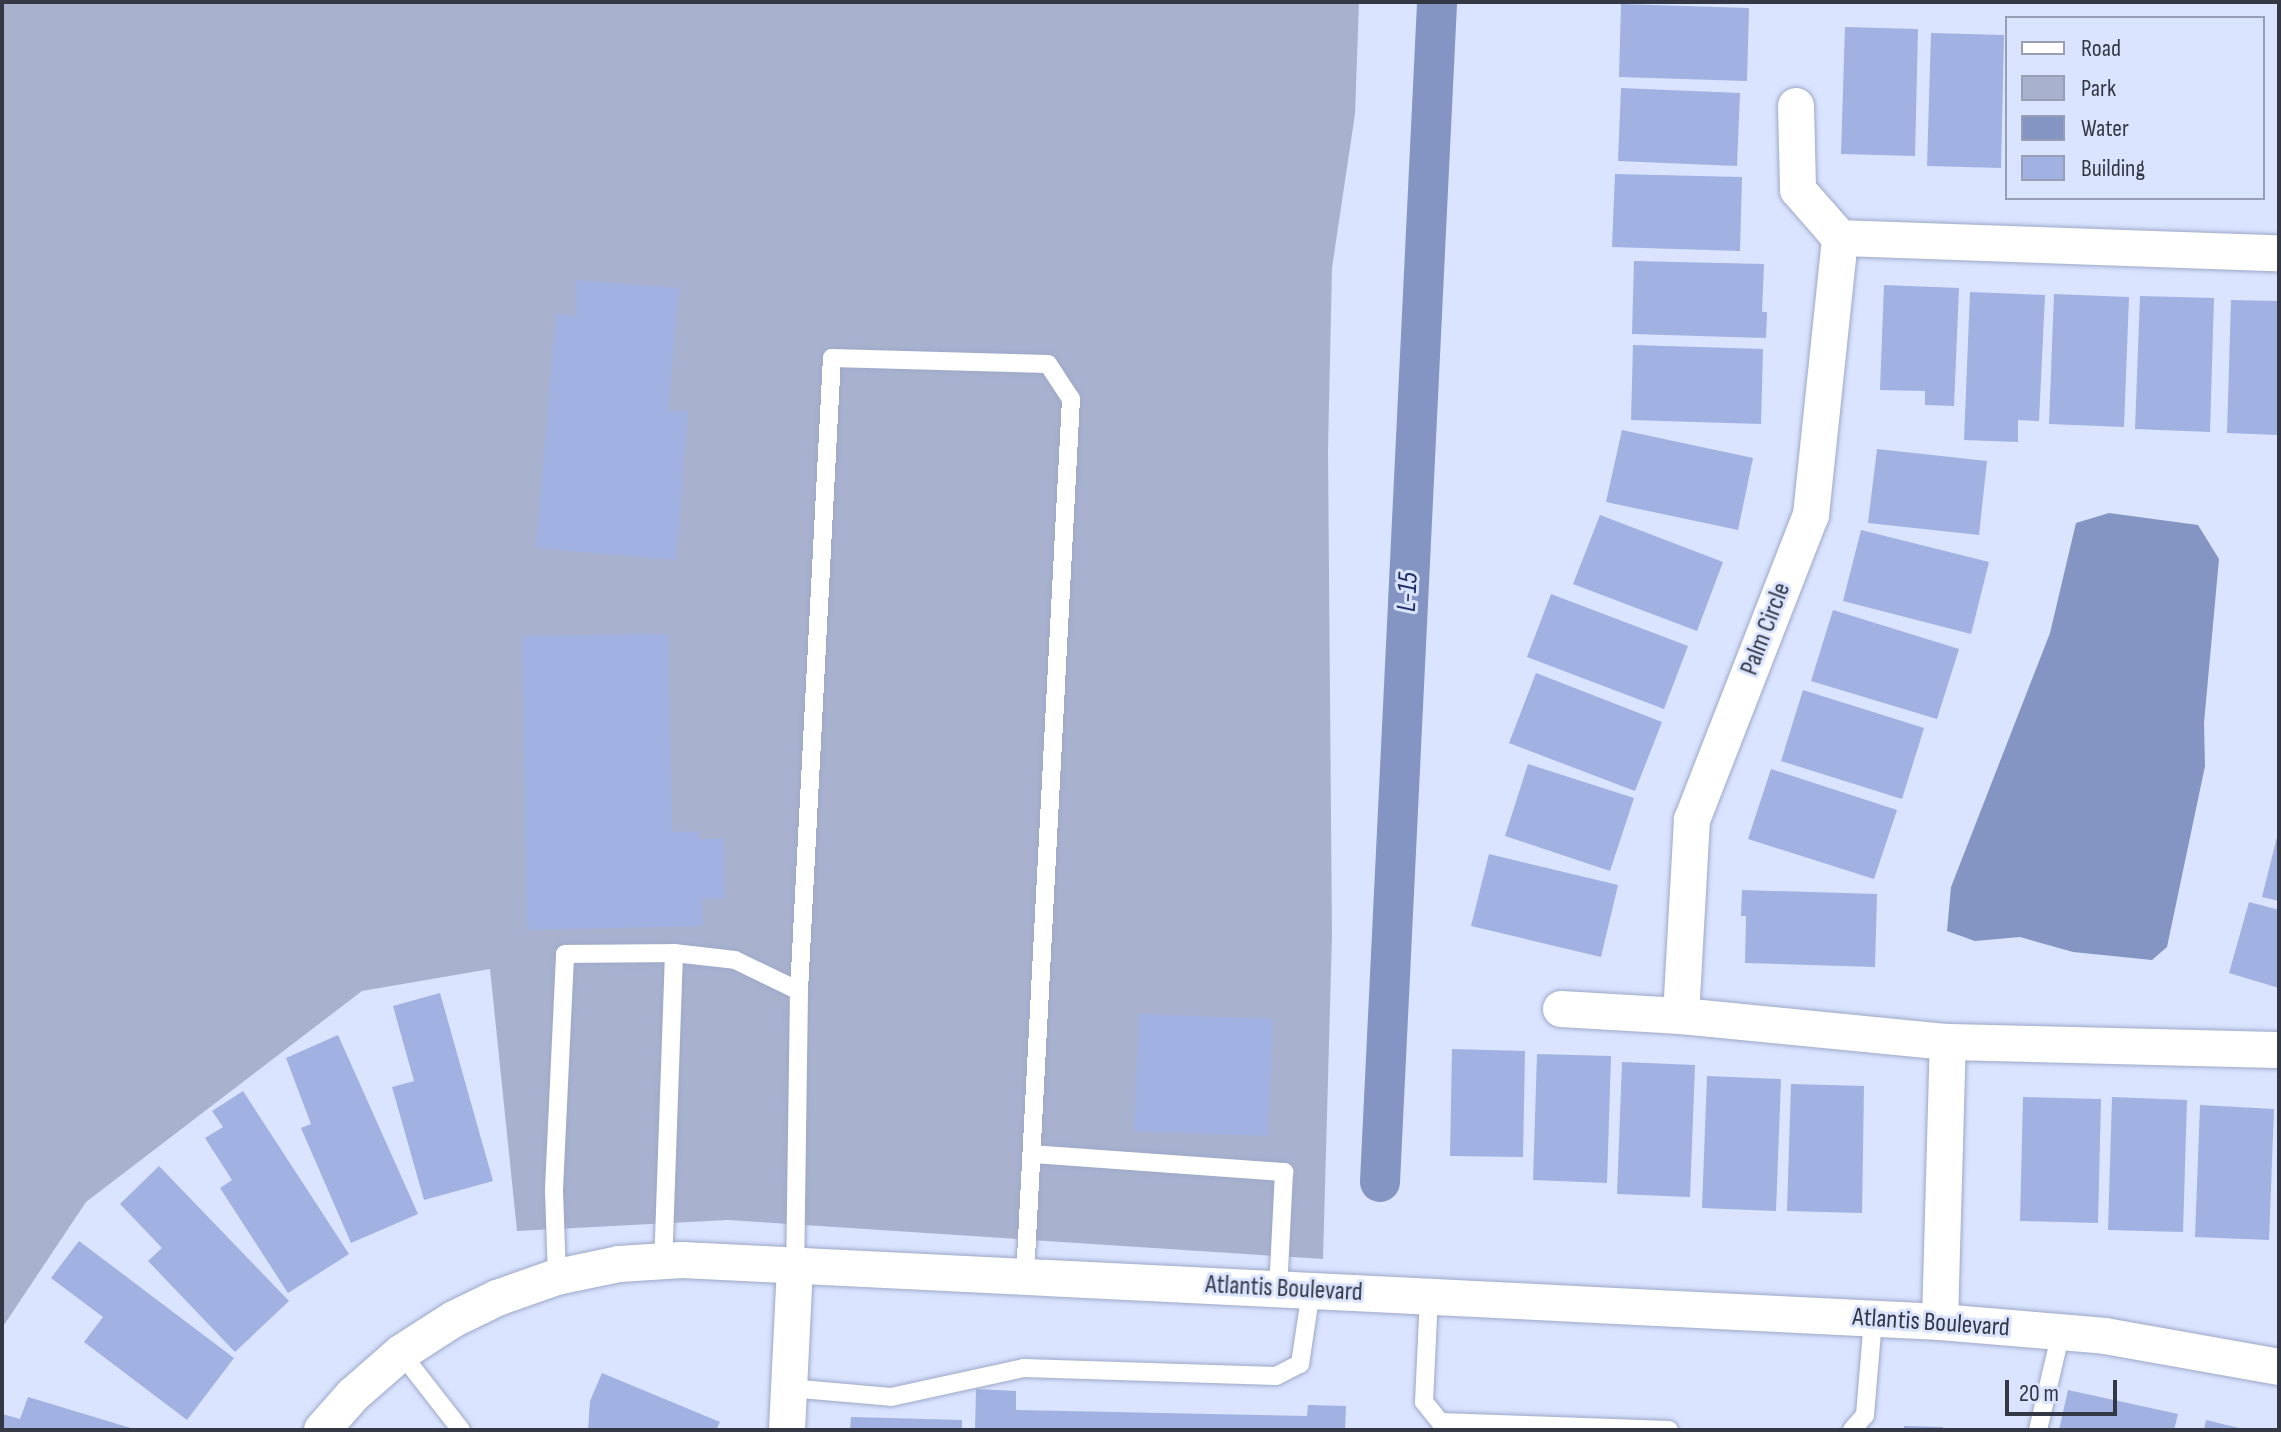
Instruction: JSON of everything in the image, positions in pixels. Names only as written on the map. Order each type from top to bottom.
[{"type":"street","points":[[1796,106],[1798,190],[1840,238],[2279,253]]},
{"type":"street","name":"Palm Circle","points":[[1681,1016],[1692,820],[1811,515],[1840,238]]},
{"type":"street","points":[[1561,1009],[1681,1016],[1948,1042],[2279,1050]]},
{"type":"street","points":[[1940,1322],[1948,1042]]},
{"type":"street","name":"Atlantis Boulevard","points":[[327,1424],[401,1353],[454,1319],[497,1298],[557,1277],[619,1264],[663,1262],[795,1265],[1940,1322],[2105,1336],[2279,1367]]},
{"type":"street","points":[[787,1430],[795,1265]]},
{"type":"lane","points":[[795,1265],[799,991],[832,358],[1048,364],[1071,399],[1025,1277]]},
{"type":"lane","points":[[663,1262],[674,953]]},
{"type":"lane","points":[[557,1277],[554,1189],[565,954],[674,953],[735,960],[799,991]]},
{"type":"lane","points":[[789,1388],[891,1397],[1024,1368],[1276,1376],[1300,1364],[1284,1172],[1032,1154]]},
{"type":"lane","points":[[1429,1296],[1424,1402],[1440,1422],[1669,1430]]},
{"type":"lane","points":[[1852,1430],[1865,1415],[1873,1319]]},
{"type":"lane","points":[[2038,1430],[2061,1332]]},
{"type":"lane","points":[[401,1353],[461,1430]]},
{"type":"green space","points":[[2,2],[1359,2],[1355,114],[1332,268],[1328,450],[1332,935],[1323,1259],[728,1220],[517,1231],[490,969],[362,991],[86,1202],[2,1328]]},
{"type":"water","points":[[2109,513],[2198,525],[2219,559],[2204,723],[2205,766],[2167,947],[2152,960],[2073,952],[2020,937],[1975,941],[1947,931],[1951,887],[2050,633],[2076,523]]},
{"type":"building","points":[[1621,4],[1749,8],[1747,81],[1619,77]]},
{"type":"building","points":[[1845,27],[1918,29],[1915,156],[1841,154]]},
{"type":"building","points":[[1931,33],[2004,35],[2001,168],[1927,166]]},
{"type":"building","points":[[1621,88],[1740,93],[1737,166],[1618,161]]},
{"type":"building","points":[[1615,174],[1742,177],[1740,251],[1612,247]]},
{"type":"building","points":[[1634,261],[1764,264],[1762,312],[1767,312],[1766,338],[1632,334]]},
{"type":"building","points":[[576,280],[679,288],[668,411],[688,412],[676,560],[536,548],[556,314],[576,316]]},
{"type":"building","points":[[1884,285],[1959,288],[1954,406],[1925,405],[1925,391],[1880,390]]},
{"type":"building","points":[[1970,292],[2045,295],[2039,421],[2018,420],[2018,442],[1964,440]]},
{"type":"building","points":[[2054,294],[2129,297],[2124,427],[2049,424]]},
{"type":"building","points":[[2140,296],[2214,298],[2210,432],[2135,429]]},
{"type":"building","points":[[2231,300],[2279,301],[2279,435],[2227,433]]},
{"type":"building","points":[[1633,345],[1763,349],[1761,424],[1631,420]]},
{"type":"building","points":[[1622,430],[1753,458],[1738,530],[1606,502]]},
{"type":"building","points":[[1877,449],[1987,461],[1979,535],[1868,523]]},
{"type":"building","points":[[1600,515],[1723,562],[1697,631],[1573,584]]},
{"type":"building","points":[[1861,530],[1989,562],[1971,634],[1843,601]]},
{"type":"building","points":[[1551,594],[1688,646],[1664,709],[1527,657]]},
{"type":"building","points":[[1833,610],[1959,649],[1937,719],[1811,681]]},
{"type":"building","points":[[668,634],[672,832],[699,831],[699,839],[724,838],[725,898],[702,899],[703,926],[527,930],[522,636]]},
{"type":"building","points":[[1536,673],[1662,722],[1635,791],[1509,743]]},
{"type":"building","points":[[1803,690],[1924,728],[1902,799],[1781,761]]},
{"type":"building","points":[[1528,764],[1634,798],[1610,871],[1505,836]]},
{"type":"building","points":[[1771,769],[1897,810],[1874,879],[1748,839]]},
{"type":"building","points":[[2279,834],[2279,901],[2262,897]]},
{"type":"building","points":[[1489,854],[1618,885],[1601,957],[1471,926]]},
{"type":"building","points":[[1742,890],[1877,894],[1875,967],[1745,963],[1746,916],[1741,916]]},
{"type":"building","points":[[2249,902],[2279,910],[2279,988],[2229,973]]},
{"type":"building","points":[[440,993],[493,1181],[424,1200],[392,1087],[414,1081],[393,1006]]},
{"type":"building","points":[[1139,1014],[1273,1019],[1268,1136],[1134,1131]]},
{"type":"building","points":[[338,1035],[418,1214],[351,1243],[301,1128],[311,1124],[286,1058]]},
{"type":"building","points":[[1452,1049],[1525,1051],[1523,1157],[1450,1156]]},
{"type":"building","points":[[1537,1054],[1611,1056],[1607,1183],[1533,1180]]},
{"type":"building","points":[[1622,1062],[1695,1065],[1690,1197],[1617,1194]]},
{"type":"building","points":[[1707,1076],[1781,1079],[1776,1211],[1702,1208]]},
{"type":"building","points":[[1791,1084],[1864,1086],[1862,1213],[1787,1211]]},
{"type":"building","points":[[243,1091],[349,1254],[288,1293],[220,1188],[232,1180],[205,1138],[223,1127],[212,1111]]},
{"type":"building","points":[[2023,1097],[2101,1099],[2098,1223],[2020,1221]]},
{"type":"building","points":[[2112,1097],[2187,1100],[2183,1232],[2108,1230]]},
{"type":"building","points":[[2200,1105],[2274,1109],[2269,1240],[2195,1237]]},
{"type":"building","points":[[159,1166],[289,1301],[235,1352],[148,1261],[162,1248],[120,1204]]},
{"type":"building","points":[[79,1241],[234,1358],[187,1420],[84,1342],[103,1317],[51,1278]]},
{"type":"building","points":[[602,1373],[720,1422],[716,1430],[588,1430],[590,1401]]},
{"type":"building","points":[[976,1389],[1016,1391],[1016,1410],[1307,1416],[1308,1405],[1346,1406],[1345,1430],[975,1430]]},
{"type":"building","points":[[2068,1390],[2178,1414],[2174,1430],[2059,1430]]},
{"type":"building","points":[[28,1397],[134,1430],[2,1430],[2,1414],[20,1419]]},
{"type":"building","points":[[851,1417],[962,1420],[962,1430],[850,1430]]},
{"type":"building","points":[[2206,1420],[2243,1429],[2243,1430],[2204,1430]]},
{"type":"building","points":[[1904,1426],[1943,1427],[1943,1430],[1904,1430]]},
{"type":"waterway","name":"L-15","points":[[1380,1182],[1437,2]]}]
